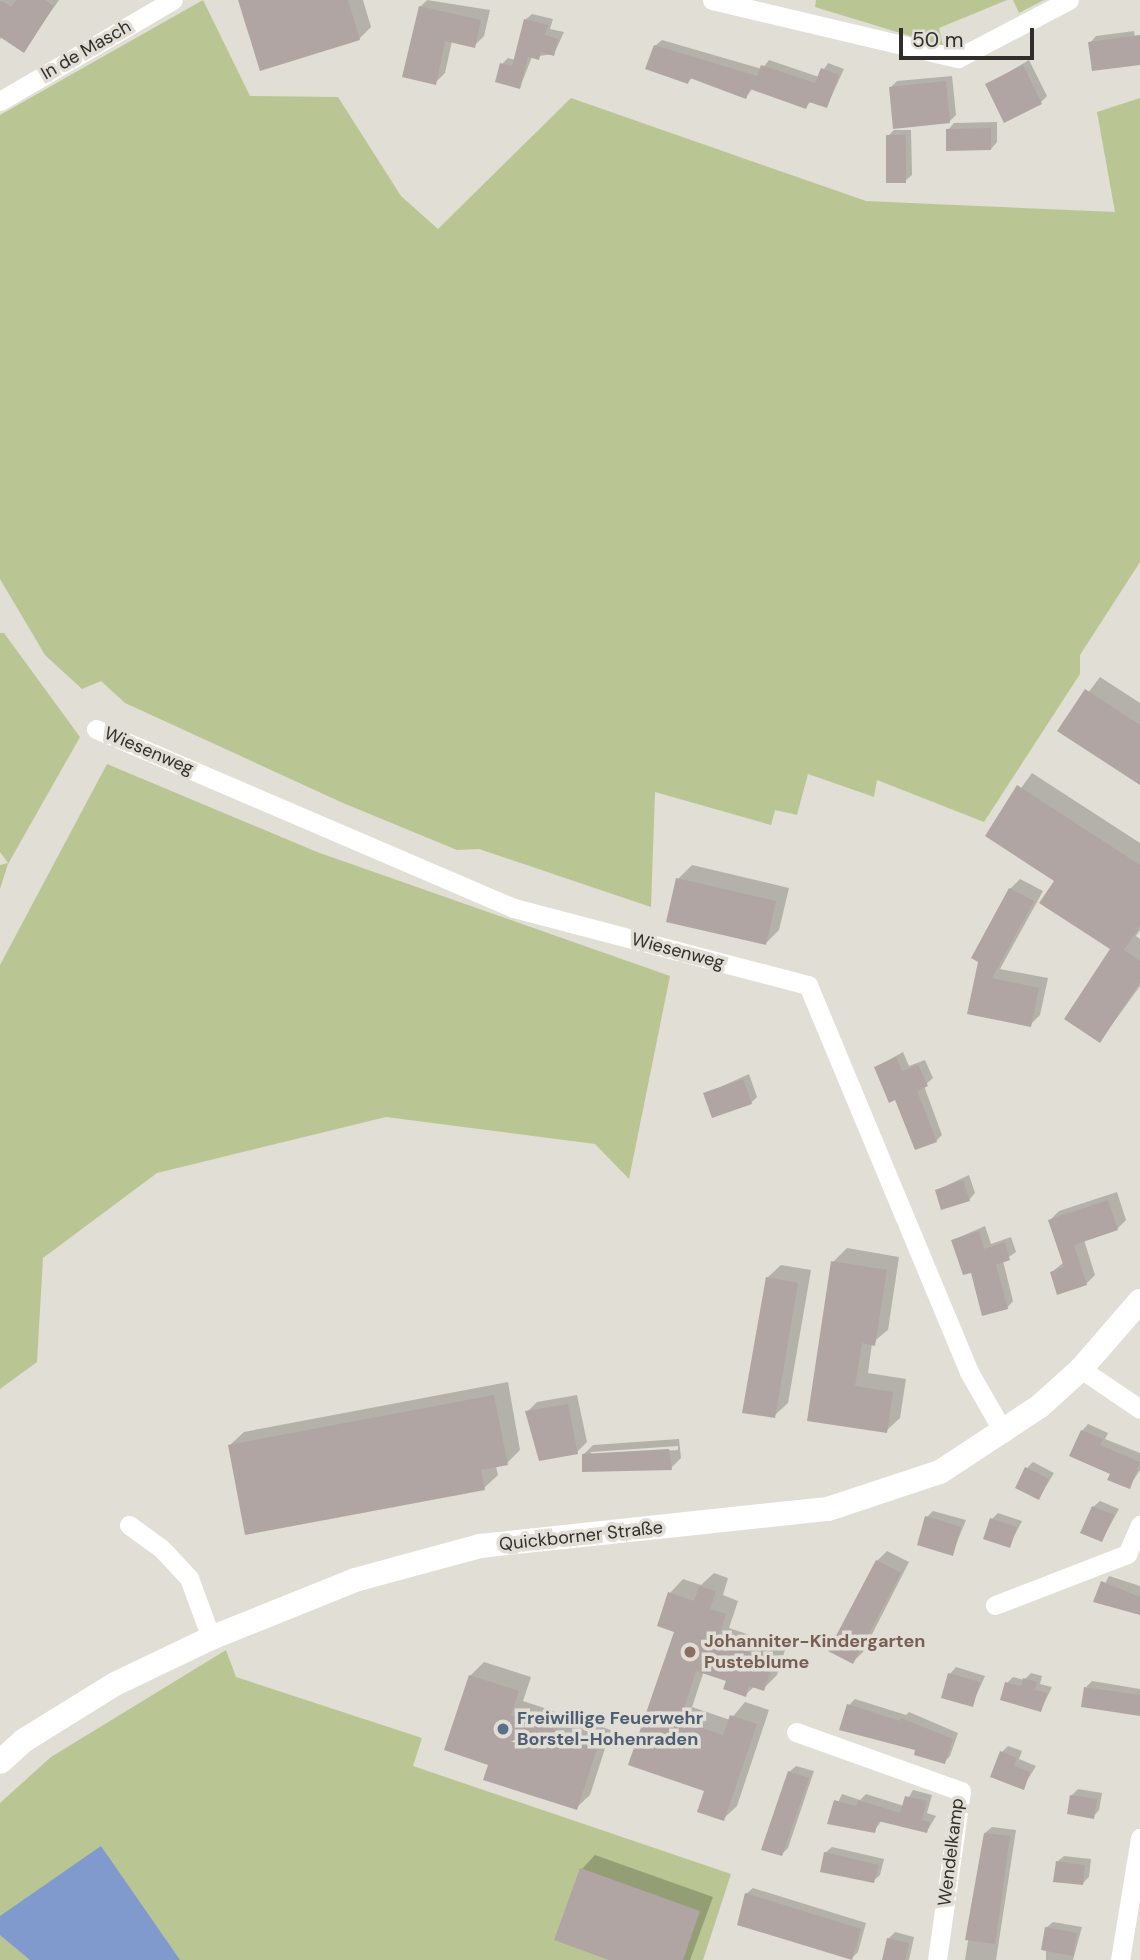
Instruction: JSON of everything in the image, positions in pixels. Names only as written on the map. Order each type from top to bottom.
[{"type":"main road","name":"Quickborner Straße","points":[[0,1762],[23,1741],[115,1684],[211,1638],[355,1580],[480,1546],[828,1509],[940,1472],[1004,1433],[1081,1369],[1140,1301]]},
{"type":"street","name":"In de Masch","points":[[0,101],[173,0]]},
{"type":"street","points":[[712,0],[958,58],[1069,0]]},
{"type":"street","name":"Wiesenweg","points":[[96,729],[514,908],[808,985],[969,1372],[1004,1433]]},
{"type":"street","points":[[1081,1369],[1140,1409]]},
{"type":"street","points":[[129,1525],[189,1578],[211,1638]]},
{"type":"street","points":[[995,1605],[1127,1554],[1140,1525]]},
{"type":"street","name":"Wendelkamp","points":[[796,1732],[961,1791],[937,1960]]},
{"type":"street","points":[[1120,1960],[1140,1838]]},
{"type":"green space","points":[[203,0],[250,96],[338,97],[401,196],[438,229],[571,98],[866,201],[1115,212],[1097,112],[1140,98],[1140,562],[1080,655],[1080,674],[984,822],[877,780],[874,797],[808,774],[797,815],[775,810],[771,825],[655,792],[651,907],[479,849],[457,850],[343,803],[125,703],[101,681],[82,689],[45,655],[0,579],[0,115]]},
{"type":"green space","points":[[816,0],[1007,0],[939,28],[943,46],[815,7]]},
{"type":"green space","points":[[1013,0],[1044,0],[1019,13]]},
{"type":"green space","points":[[0,633],[4,633],[80,737],[8,864],[0,889],[0,865],[8,863],[0,852]]},
{"type":"green space","points":[[107,764],[317,852],[670,976],[629,1179],[595,1144],[386,1117],[157,1173],[43,1258],[37,1362],[0,1389],[0,965]]},
{"type":"green space","points":[[226,1650],[236,1677],[422,1738],[413,1766],[731,1874],[703,1960],[0,1960],[0,1803],[51,1757]]},
{"type":"water","points":[[101,1846],[180,1960],[30,1960],[0,1935],[0,1916]]},
{"type":"building","points":[[0,0],[11,7],[16,0],[45,0],[54,6],[24,53],[0,37]]},
{"type":"building","points":[[238,0],[348,0],[360,40],[260,71]]},
{"type":"building","points":[[419,6],[481,20],[475,48],[445,41],[436,85],[402,77]]},
{"type":"building","points":[[524,19],[548,25],[545,35],[558,39],[554,56],[541,52],[539,60],[528,57],[520,89],[495,82],[500,63],[512,66]]},
{"type":"building","points":[[1140,35],[1140,65],[1092,71],[1088,42]]},
{"type":"building","points":[[654,45],[757,76],[761,65],[815,83],[821,68],[839,75],[827,108],[809,102],[806,109],[750,89],[746,99],[690,78],[688,84],[645,69]]},
{"type":"building","points":[[1023,65],[1042,104],[1004,123],[985,84]]},
{"type":"building","points":[[946,81],[950,123],[893,129],[889,87]]},
{"type":"building","points":[[991,128],[991,150],[946,151],[946,129]]},
{"type":"building","points":[[886,135],[906,135],[906,183],[886,183]]},
{"type":"building","points":[[1085,689],[1140,725],[1140,785],[1057,731]]},
{"type":"building","points":[[1017,785],[1140,865],[1140,926],[1124,950],[1140,961],[1140,982],[1100,1043],[1064,1019],[1110,949],[1039,903],[1054,881],[985,836]]},
{"type":"building","points":[[676,878],[776,901],[766,945],[666,922]]},
{"type":"building","points":[[1009,888],[1034,901],[992,978],[1039,988],[1031,1027],[967,1014],[978,962],[971,958]]},
{"type":"building","points":[[896,1057],[902,1071],[918,1065],[928,1086],[917,1091],[937,1142],[915,1150],[895,1100],[889,1103],[874,1067]]},
{"type":"building","points":[[743,1079],[752,1104],[712,1118],[703,1093]]},
{"type":"building","points":[[963,1180],[970,1201],[941,1210],[935,1190]]},
{"type":"building","points":[[1108,1200],[1118,1230],[1074,1245],[1087,1285],[1057,1295],[1050,1272],[1064,1267],[1048,1220]]},
{"type":"building","points":[[979,1231],[984,1249],[1005,1242],[1010,1260],[996,1265],[1008,1309],[982,1316],[971,1273],[963,1275],[951,1240]]},
{"type":"building","points":[[831,1261],[887,1270],[875,1346],[862,1343],[855,1386],[893,1392],[887,1433],[807,1421]]},
{"type":"building","points":[[766,1277],[798,1283],[775,1418],[742,1413]]},
{"type":"building","points":[[494,1395],[508,1465],[481,1470],[485,1490],[245,1535],[228,1445]]},
{"type":"building","points":[[568,1404],[578,1454],[539,1461],[525,1411]]},
{"type":"building","points":[[1081,1430],[1103,1439],[1100,1445],[1140,1462],[1130,1489],[1107,1480],[1110,1474],[1069,1456]]},
{"type":"building","points":[[669,1449],[672,1470],[582,1472],[582,1454]]},
{"type":"building","points":[[1025,1467],[1049,1479],[1039,1500],[1015,1488]]},
{"type":"building","points":[[1092,1506],[1114,1515],[1102,1542],[1080,1533]]},
{"type":"building","points":[[925,1516],[961,1527],[953,1556],[917,1545]]},
{"type":"building","points":[[990,1518],[1017,1527],[1010,1548],[983,1539]]},
{"type":"building","points":[[876,1560],[901,1573],[853,1664],[828,1651]]},
{"type":"building","points":[[1101,1581],[1140,1597],[1140,1615],[1093,1602]]},
{"type":"building","points":[[699,1586],[716,1591],[710,1609],[726,1614],[717,1641],[774,1661],[764,1691],[749,1686],[746,1697],[723,1689],[726,1681],[696,1671],[680,1720],[723,1735],[730,1715],[757,1724],[724,1821],[697,1812],[704,1791],[628,1765],[674,1632],[657,1626],[668,1592],[694,1601]]},
{"type":"building","points":[[948,1673],[980,1682],[973,1707],[941,1698]]},
{"type":"building","name":"Freiwillige Feuerwehr Borstel-Hohenraden","points":[[469,1675],[519,1691],[511,1715],[599,1743],[577,1810],[483,1780],[488,1765],[444,1750]]},
{"type":"building","points":[[1023,1678],[1037,1682],[1035,1690],[1047,1693],[1041,1712],[1000,1700],[1005,1682],[1021,1686]]},
{"type":"building","points":[[1084,1687],[1140,1695],[1140,1716],[1081,1707]]},
{"type":"building","points":[[847,1704],[900,1721],[901,1718],[953,1739],[945,1764],[914,1755],[915,1750],[839,1730]]},
{"type":"building","points":[[1000,1751],[1017,1758],[1014,1766],[1030,1772],[1024,1790],[990,1777]]},
{"type":"building","points":[[788,1771],[809,1778],[782,1856],[761,1850]]},
{"type":"building","points":[[1070,1795],[1097,1799],[1094,1819],[1067,1814]]},
{"type":"building","points":[[905,1796],[927,1801],[922,1820],[930,1822],[927,1833],[878,1821],[875,1833],[827,1824],[834,1800],[856,1806],[858,1800],[900,1813]]},
{"type":"building","points":[[984,1833],[1010,1836],[995,1944],[965,1940]]},
{"type":"building","points":[[824,1852],[879,1865],[874,1883],[820,1872]]},
{"type":"building","points":[[1056,1861],[1085,1865],[1083,1885],[1053,1882]]},
{"type":"building","points":[[580,1868],[700,1911],[683,1960],[609,1960],[554,1940]]},
{"type":"building","points":[[745,1893],[861,1929],[852,1960],[737,1925]]},
{"type":"building","points":[[1045,1927],[1077,1933],[1073,1956],[1041,1950]]},
{"type":"building","points":[[887,1938],[909,1943],[905,1960],[882,1960]]},
{"type":"place","name":"Johanniter-Kindergarten Pusteblume","points":[[690,1652]]},
{"type":"place","name":"Freiwillige Feuerwehr Borstel-Hohenraden","points":[[503,1729]]}]
